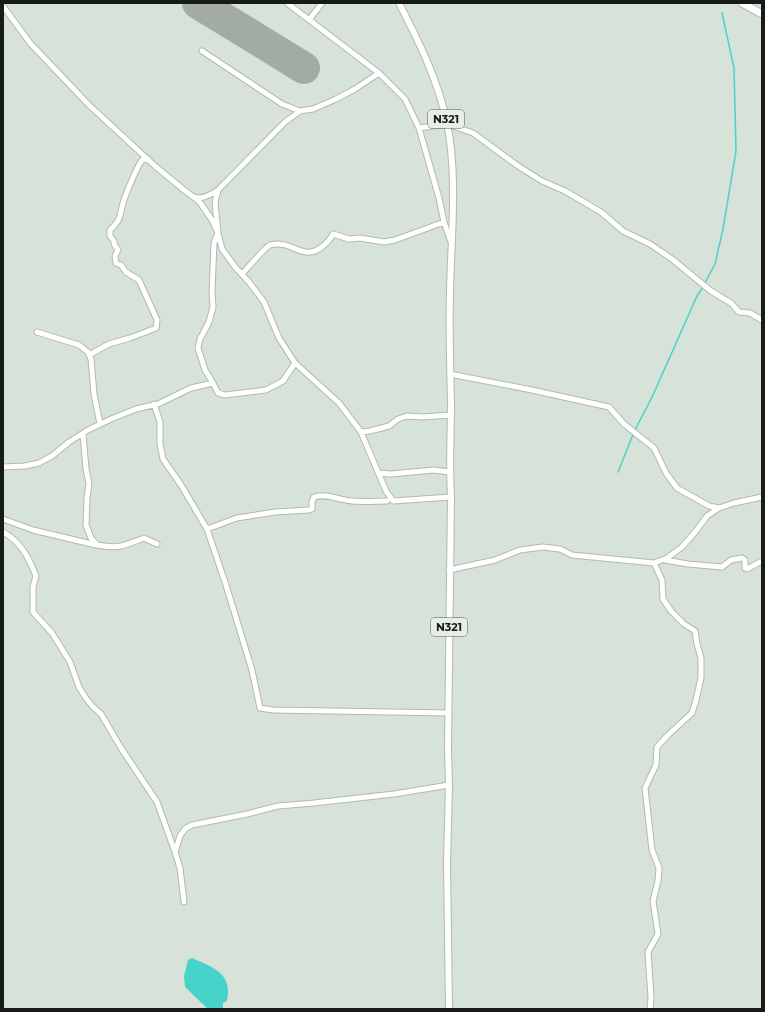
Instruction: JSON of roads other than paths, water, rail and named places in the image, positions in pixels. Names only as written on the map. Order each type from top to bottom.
[{"type":"highway","points":[[742,3],[762,14]]},
{"type":"main road","name":"N321","points":[[399,3],[426,57],[440,96],[447,124],[452,175],[450,293],[451,415],[449,472],[451,497],[449,570],[449,785],[447,863],[449,1009]]},
{"type":"street","name":"N321","points":[[287,3],[379,73],[405,99],[419,128],[439,198],[444,222],[452,245]]},
{"type":"street","points":[[309,20],[322,3]]},
{"type":"street","points":[[3,6],[30,43],[58,73],[148,159],[191,196],[199,201],[212,220],[218,233],[214,243],[212,292],[213,307],[209,322],[200,339],[198,348],[205,370],[218,393],[225,395],[264,391],[283,381],[295,363]]},
{"type":"street","points":[[202,51],[282,104],[300,111]]},
{"type":"street","points":[[191,196],[198,198],[218,190],[285,122],[300,111],[313,109],[336,99],[355,89],[379,73]]},
{"type":"street","points":[[419,128],[447,124],[473,133],[530,174],[542,181],[566,191],[601,212],[624,231],[650,244],[672,259],[711,291],[731,303],[739,312],[750,313],[762,320]]},
{"type":"street","points":[[89,355],[109,344],[156,328],[157,320],[138,280],[126,272],[121,265],[116,263],[115,256],[118,250],[110,236],[110,230],[116,225],[121,216],[125,198],[136,169],[142,160],[148,159]]},
{"type":"street","points":[[218,190],[215,207],[218,233],[222,249],[264,302],[279,338],[295,363],[339,403],[361,432],[386,492],[393,501],[451,497]]},
{"type":"street","points":[[242,274],[270,245],[285,244],[307,253],[311,253],[318,251],[328,242],[332,234],[349,239],[360,238],[384,242],[395,240],[444,222]]},
{"type":"street","points":[[37,332],[79,345],[88,352],[100,424]]},
{"type":"street","points":[[450,374],[609,407],[624,424],[654,448],[666,473],[676,488],[708,506],[719,508]]},
{"type":"street","points":[[3,467],[25,466],[39,463],[52,456],[69,442],[100,424],[136,409],[154,404],[191,388],[213,383]]},
{"type":"street","points":[[154,404],[160,422],[160,444],[163,460],[181,485],[207,529],[252,670],[260,708],[273,710],[449,714]]},
{"type":"street","points":[[361,432],[389,426],[398,419],[407,416],[423,418],[451,415]]},
{"type":"street","points":[[83,434],[86,469],[89,483],[86,525],[91,538],[97,546]]},
{"type":"street","points":[[378,473],[391,474],[434,470],[449,472]]},
{"type":"street","points":[[207,529],[237,518],[275,512],[312,509],[312,502],[314,498],[318,496],[329,496],[351,501],[387,502]]},
{"type":"street","points":[[449,570],[495,560],[520,550],[543,547],[560,549],[572,555],[654,563],[664,559],[682,547],[707,516],[719,508],[762,497]]},
{"type":"street","points":[[3,519],[33,530],[97,546],[121,547],[144,538],[157,544]]},
{"type":"street","points":[[3,532],[13,537],[21,547],[36,576],[33,587],[33,612],[52,633],[70,662],[79,687],[85,697],[101,714],[121,748],[157,802],[180,868],[184,902]]},
{"type":"street","points":[[664,559],[688,564],[722,567],[731,560],[742,558],[745,560],[745,568],[747,569],[762,562]]},
{"type":"street","points":[[650,1009],[651,998],[648,952],[658,934],[653,901],[658,881],[659,868],[652,850],[645,788],[656,765],[657,747],[692,713],[702,678],[701,658],[696,644],[694,631],[684,624],[671,611],[664,599],[662,580],[654,563]]},
{"type":"street","points":[[175,852],[180,836],[185,829],[192,825],[278,806],[314,804],[394,794],[449,785]]},
{"type":"water","points":[[192,958],[215,969],[224,978],[227,983],[228,998],[226,1002],[223,1003],[223,1009],[208,1009],[185,987],[184,976],[188,960]]},
{"type":"waterway","points":[[705,283],[715,264],[723,229],[736,151],[734,68],[722,13]]},
{"type":"waterway","points":[[618,472],[634,432],[653,395],[697,296],[703,287]]}]
